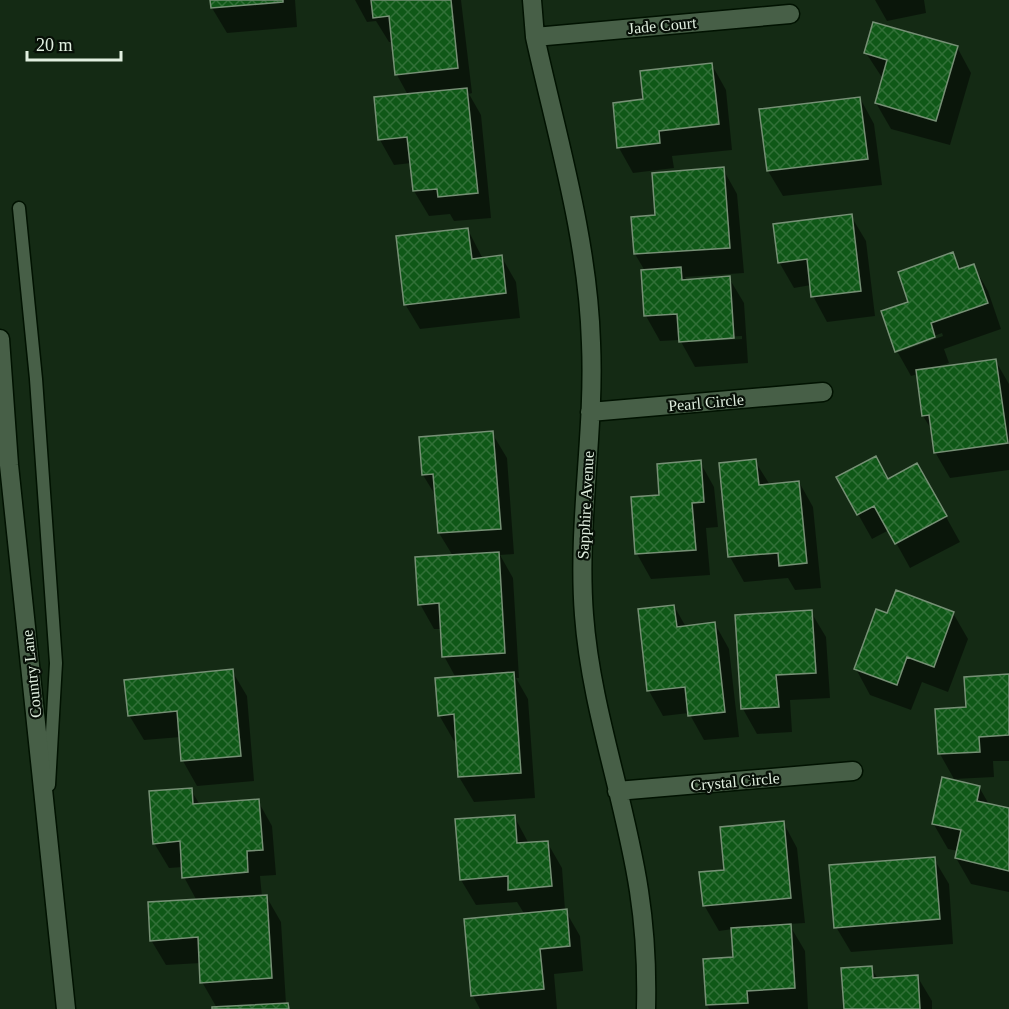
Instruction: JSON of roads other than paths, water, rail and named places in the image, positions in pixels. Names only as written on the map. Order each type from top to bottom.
[{"type":"street","name":"Sapphire Avenue","points":[[532,0],[535,37],[584,262],[591,343],[590,412],[582,554],[584,614],[592,679],[639,890],[647,965],[646,1009]]},
{"type":"street","name":"Jade Court","points":[[535,37],[790,14]]},
{"type":"street","name":"Country Lane","points":[[0,339],[9,465],[66,1009]]},
{"type":"street","name":"Pearl Circle","points":[[590,412],[823,392]]},
{"type":"street","name":"Crystal Circle","points":[[617,791],[853,771]]},
{"type":"lane","points":[[19,208],[36,380],[56,663],[47,816]]}]
